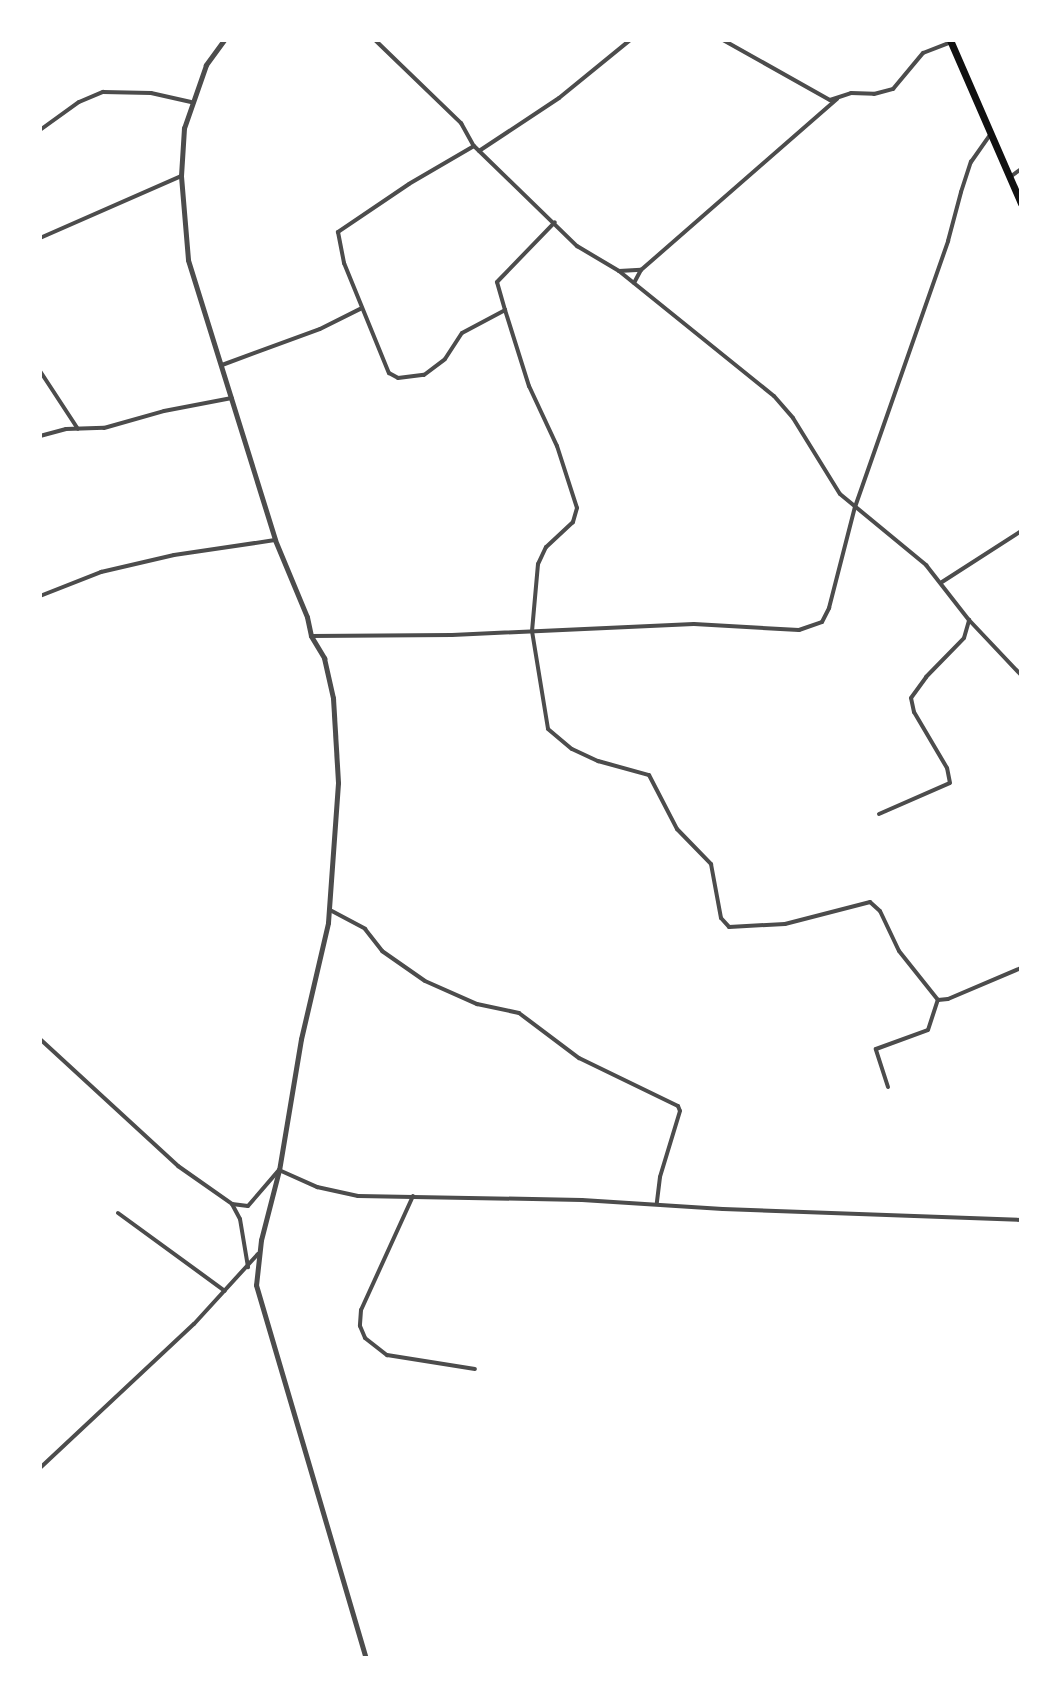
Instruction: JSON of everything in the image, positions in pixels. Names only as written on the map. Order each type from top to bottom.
[{"type":"highway","points":[[951,41],[1021,203]]},
{"type":"street","points":[[224,40],[206,65],[191,102],[181,151],[188,260],[275,540],[311,636],[324,658],[337,739],[338,816],[330,910],[301,1039],[279,1170],[258,1254],[259,1298],[366,1658]]},
{"type":"street","points":[[375,40],[461,123],[474,146],[588,254],[619,271],[774,396],[799,427],[840,494],[942,582],[969,620],[1021,675]]},
{"type":"street","points":[[479,151],[559,98],[630,40]]},
{"type":"street","points":[[723,40],[819,96],[837,99]]},
{"type":"street","points":[[634,283],[641,270],[837,99],[851,93],[874,94],[893,89],[923,53],[951,41]]},
{"type":"street","points":[[40,130],[79,102],[103,92],[151,93],[191,102]]},
{"type":"street","points":[[311,636],[694,624],[799,630],[822,622],[829,608],[855,507],[948,241],[971,162],[992,131]]},
{"type":"street","points":[[474,146],[341,228],[337,239],[360,307],[387,370],[398,378],[424,375],[438,367],[462,333],[505,310]]},
{"type":"street","points":[[1010,177],[1021,169]]},
{"type":"street","points":[[40,238],[181,176]]},
{"type":"street","points":[[555,222],[497,282],[529,386],[557,446],[577,508],[573,522],[540,555],[532,631],[539,694],[548,729],[572,749],[598,761],[649,775],[677,829],[711,864],[725,923],[735,928],[785,924],[870,902],[880,911],[899,951],[938,1000]]},
{"type":"street","points":[[619,271],[641,270]]},
{"type":"street","points":[[222,365],[320,329],[359,311],[360,307]]},
{"type":"street","points":[[40,371],[78,429]]},
{"type":"street","points":[[40,436],[104,428],[164,411],[232,398]]},
{"type":"street","points":[[942,582],[1021,531]]},
{"type":"street","points":[[40,596],[101,572],[174,555],[275,540]]},
{"type":"street","points":[[879,814],[950,783],[947,768],[914,712],[911,698],[926,677],[964,638],[969,620]]},
{"type":"street","points":[[330,910],[365,929],[382,951],[425,981],[477,1004],[519,1013],[579,1058],[678,1106],[680,1111],[660,1177],[657,1203]]},
{"type":"street","points":[[938,1000],[948,999],[1021,968]]},
{"type":"street","points":[[888,1087],[876,1049],[928,1030],[938,1000]]},
{"type":"street","points":[[40,1039],[178,1166],[232,1204],[240,1219],[248,1267]]},
{"type":"street","points":[[279,1170],[340,1193],[657,1203],[723,1209],[1021,1220]]},
{"type":"street","points":[[232,1204],[248,1206],[279,1170]]},
{"type":"street","points":[[413,1196],[361,1310],[360,1326],[375,1348],[387,1355],[475,1369]]},
{"type":"street","points":[[118,1213],[225,1291]]},
{"type":"street","points":[[40,1468],[225,1291],[258,1254]]}]
